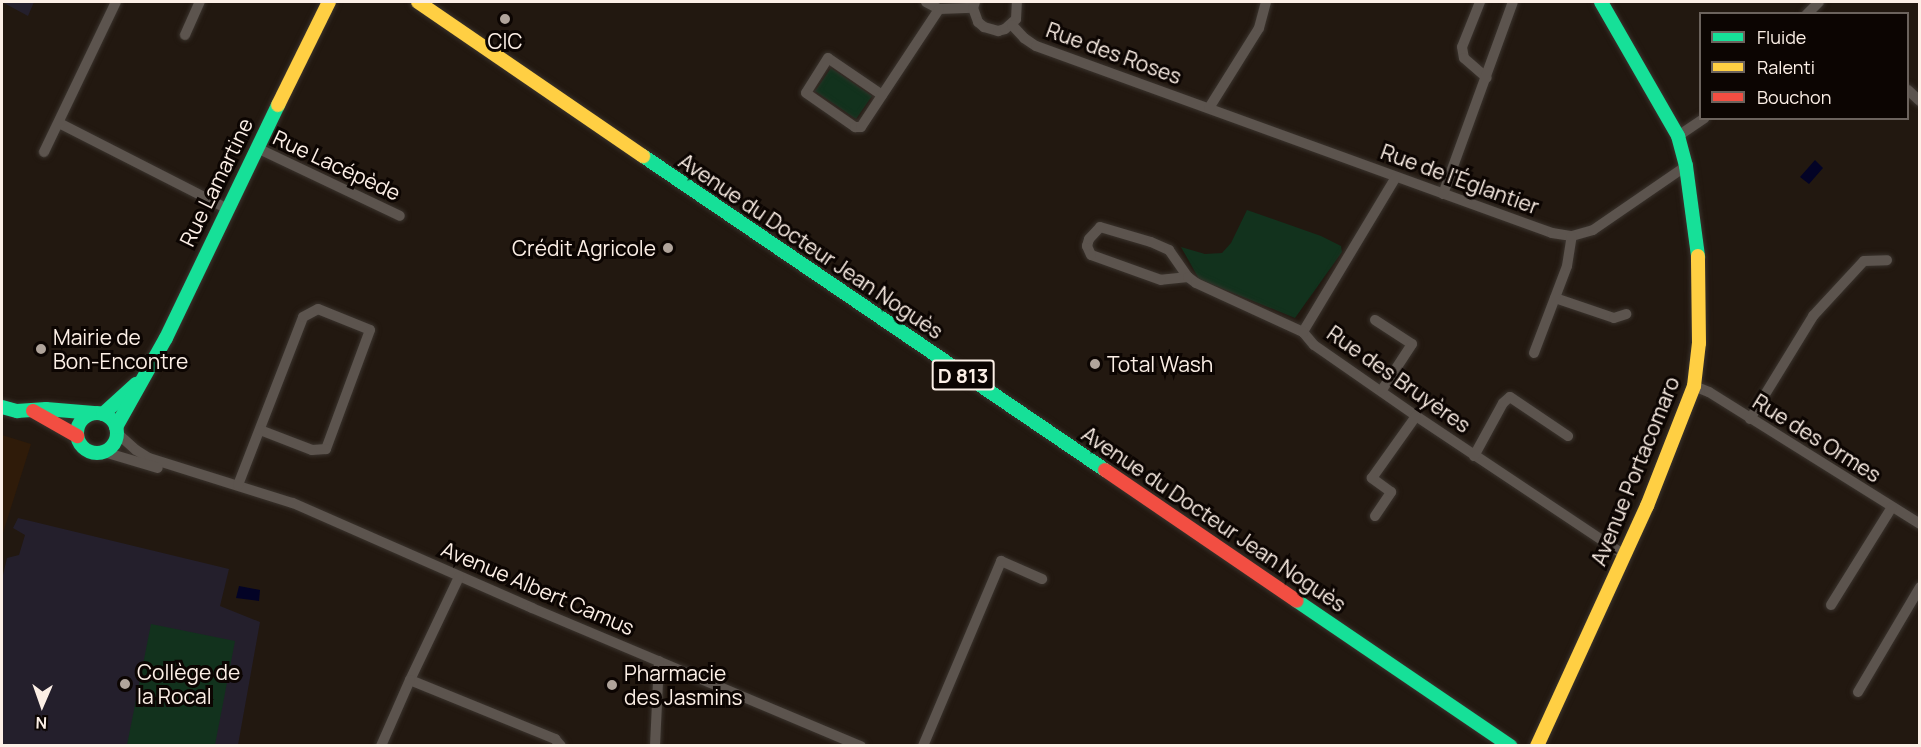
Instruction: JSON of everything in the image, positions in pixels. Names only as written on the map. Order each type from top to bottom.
[{"type":"street","points":[[44,152],[116,2]]},
{"type":"street","points":[[185,35],[200,2]]},
{"type":"street","name":"Rue Lamartine","points":[[116,430],[165,338],[226,208],[329,2]]},
{"type":"street","name":"Avenue du Docteur Jean Noguès","points":[[418,2],[1510,746]]},
{"type":"street","points":[[926,2],[939,9],[974,5],[975,16],[984,27],[998,31],[1012,25],[1018,12],[1017,2]]},
{"type":"street","points":[[1209,108],[1259,28],[1266,2]]},
{"type":"street","points":[[1480,2],[1462,47],[1464,58],[1486,78]]},
{"type":"street","points":[[1443,194],[1513,2]]},
{"type":"street","name":"Avenue Portacomaro","points":[[1537,746],[1626,556],[1694,386],[1699,343],[1699,266],[1686,166],[1678,136],[1601,2]]},
{"type":"street","points":[[882,95],[828,58],[806,93],[858,128],[863,126],[939,9]]},
{"type":"street","name":"Rue des Roses","points":[[1012,25],[1024,38],[1036,46],[1209,108]]},
{"type":"street","name":"Rue de l'Églantier","points":[[1209,108],[1552,233],[1572,236]]},
{"type":"street","points":[[1678,136],[1702,120]]},
{"type":"street","points":[[59,123],[226,208]]},
{"type":"street","name":"Rue Lacépède","points":[[257,148],[400,216]]},
{"type":"street","points":[[1534,353],[1567,266],[1572,236],[1593,230],[1686,166]]},
{"type":"street","name":"Rue des Bruyères","points":[[1396,177],[1303,332],[1314,345],[1382,390],[1416,416],[1626,556]]},
{"type":"street","points":[[1188,278],[1161,280],[1091,255],[1087,246],[1089,239],[1100,227],[1151,242],[1168,250],[1188,278],[1245,308],[1303,332]]},
{"type":"street","points":[[1750,419],[1813,316],[1864,261],[1887,260]]},
{"type":"street","points":[[1555,298],[1614,318],[1626,314]]},
{"type":"street","points":[[238,485],[303,317],[318,309],[370,330],[326,449],[312,450],[260,430]]},
{"type":"street","points":[[1375,320],[1412,344],[1382,390]]},
{"type":"street","name":"Rue Lamartine","points":[[100,414],[141,380]]},
{"type":"street","name":"Rue des Ormes","points":[[1694,386],[1920,524]]},
{"type":"street","points":[[1474,456],[1503,404],[1510,397],[1568,436]]},
{"type":"street","points":[[2,407],[100,414],[116,430],[114,445],[104,452],[86,450],[78,436],[33,411]]},
{"type":"street","points":[[78,436],[82,420],[100,414]]},
{"type":"street","points":[[1375,516],[1391,492],[1372,478],[1416,416]]},
{"type":"street","name":"Avenue Albert Camus","points":[[116,430],[136,450],[148,458],[294,503],[459,577],[861,746]]},
{"type":"street","name":"Avenue Albert Camus","points":[[104,452],[153,466],[197,474]]},
{"type":"street","points":[[1831,605],[1892,507]]},
{"type":"street","points":[[924,746],[1001,561],[1042,579]]},
{"type":"street","points":[[381,746],[459,577]]},
{"type":"street","points":[[1858,692],[1920,587]]},
{"type":"street","points":[[655,746],[659,661]]},
{"type":"street","points":[[410,680],[555,738],[561,746]]},
{"type":"shaded area","points":[[2,2],[34,2],[28,16]]},
{"type":"shaded area","points":[[2,435],[31,444],[2,536]]},
{"type":"shaded area","name":"Collège de la Rocal","points":[[18,518],[229,569],[220,606],[260,622],[238,745],[2,745],[2,579],[7,558],[19,555],[25,535],[13,528]]},
{"type":"green space","points":[[831,68],[872,96],[856,119],[815,91]]},
{"type":"green space","points":[[1247,210],[1321,236],[1341,246],[1342,252],[1295,318],[1199,279],[1181,247],[1205,254],[1222,253],[1231,243]]},
{"type":"green space","points":[[151,624],[235,641],[215,745],[127,745]]},
{"type":"water","points":[[1815,160],[1823,168],[1809,184],[1800,177]]},
{"type":"water","points":[[239,586],[260,590],[259,601],[236,598]]},
{"type":"traffic: fast","points":[[1601,2],[1678,136],[1686,166],[1698,256]]},
{"type":"traffic: fast","points":[[116,427],[166,338],[278,105]]},
{"type":"traffic: fast","points":[[643,156],[1105,470]]},
{"type":"traffic: fast","points":[[103,414],[136,384]]},
{"type":"traffic: fast","points":[[2,407],[17,411],[46,409],[94,413]]},
{"type":"traffic: fast","points":[[97,413],[111,419],[117,433],[111,447],[97,453],[83,447],[77,433],[83,419],[97,413]]},
{"type":"traffic: fast","points":[[1297,601],[1510,746]]},
{"type":"traffic: slow","points":[[278,105],[329,2]]},
{"type":"traffic: slow","points":[[418,2],[643,156]]},
{"type":"traffic: slow","points":[[1537,746],[1647,506],[1694,386],[1699,343],[1698,256]]},
{"type":"traffic: jam","points":[[33,411],[77,436]]},
{"type":"traffic: jam","points":[[1105,470],[1297,601]]},
{"type":"place","name":"CIC","points":[[505,19]]},
{"type":"place","name":"Crédit Agricole","points":[[668,248]]},
{"type":"place","name":"Mairie de Bon-Encontre","points":[[41,349]]},
{"type":"place","name":"Total Wash","points":[[1095,364]]},
{"type":"place","name":"Collège de la Rocal","points":[[125,684]]},
{"type":"place","name":"Pharmacie des Jasmins","points":[[612,685]]}]
